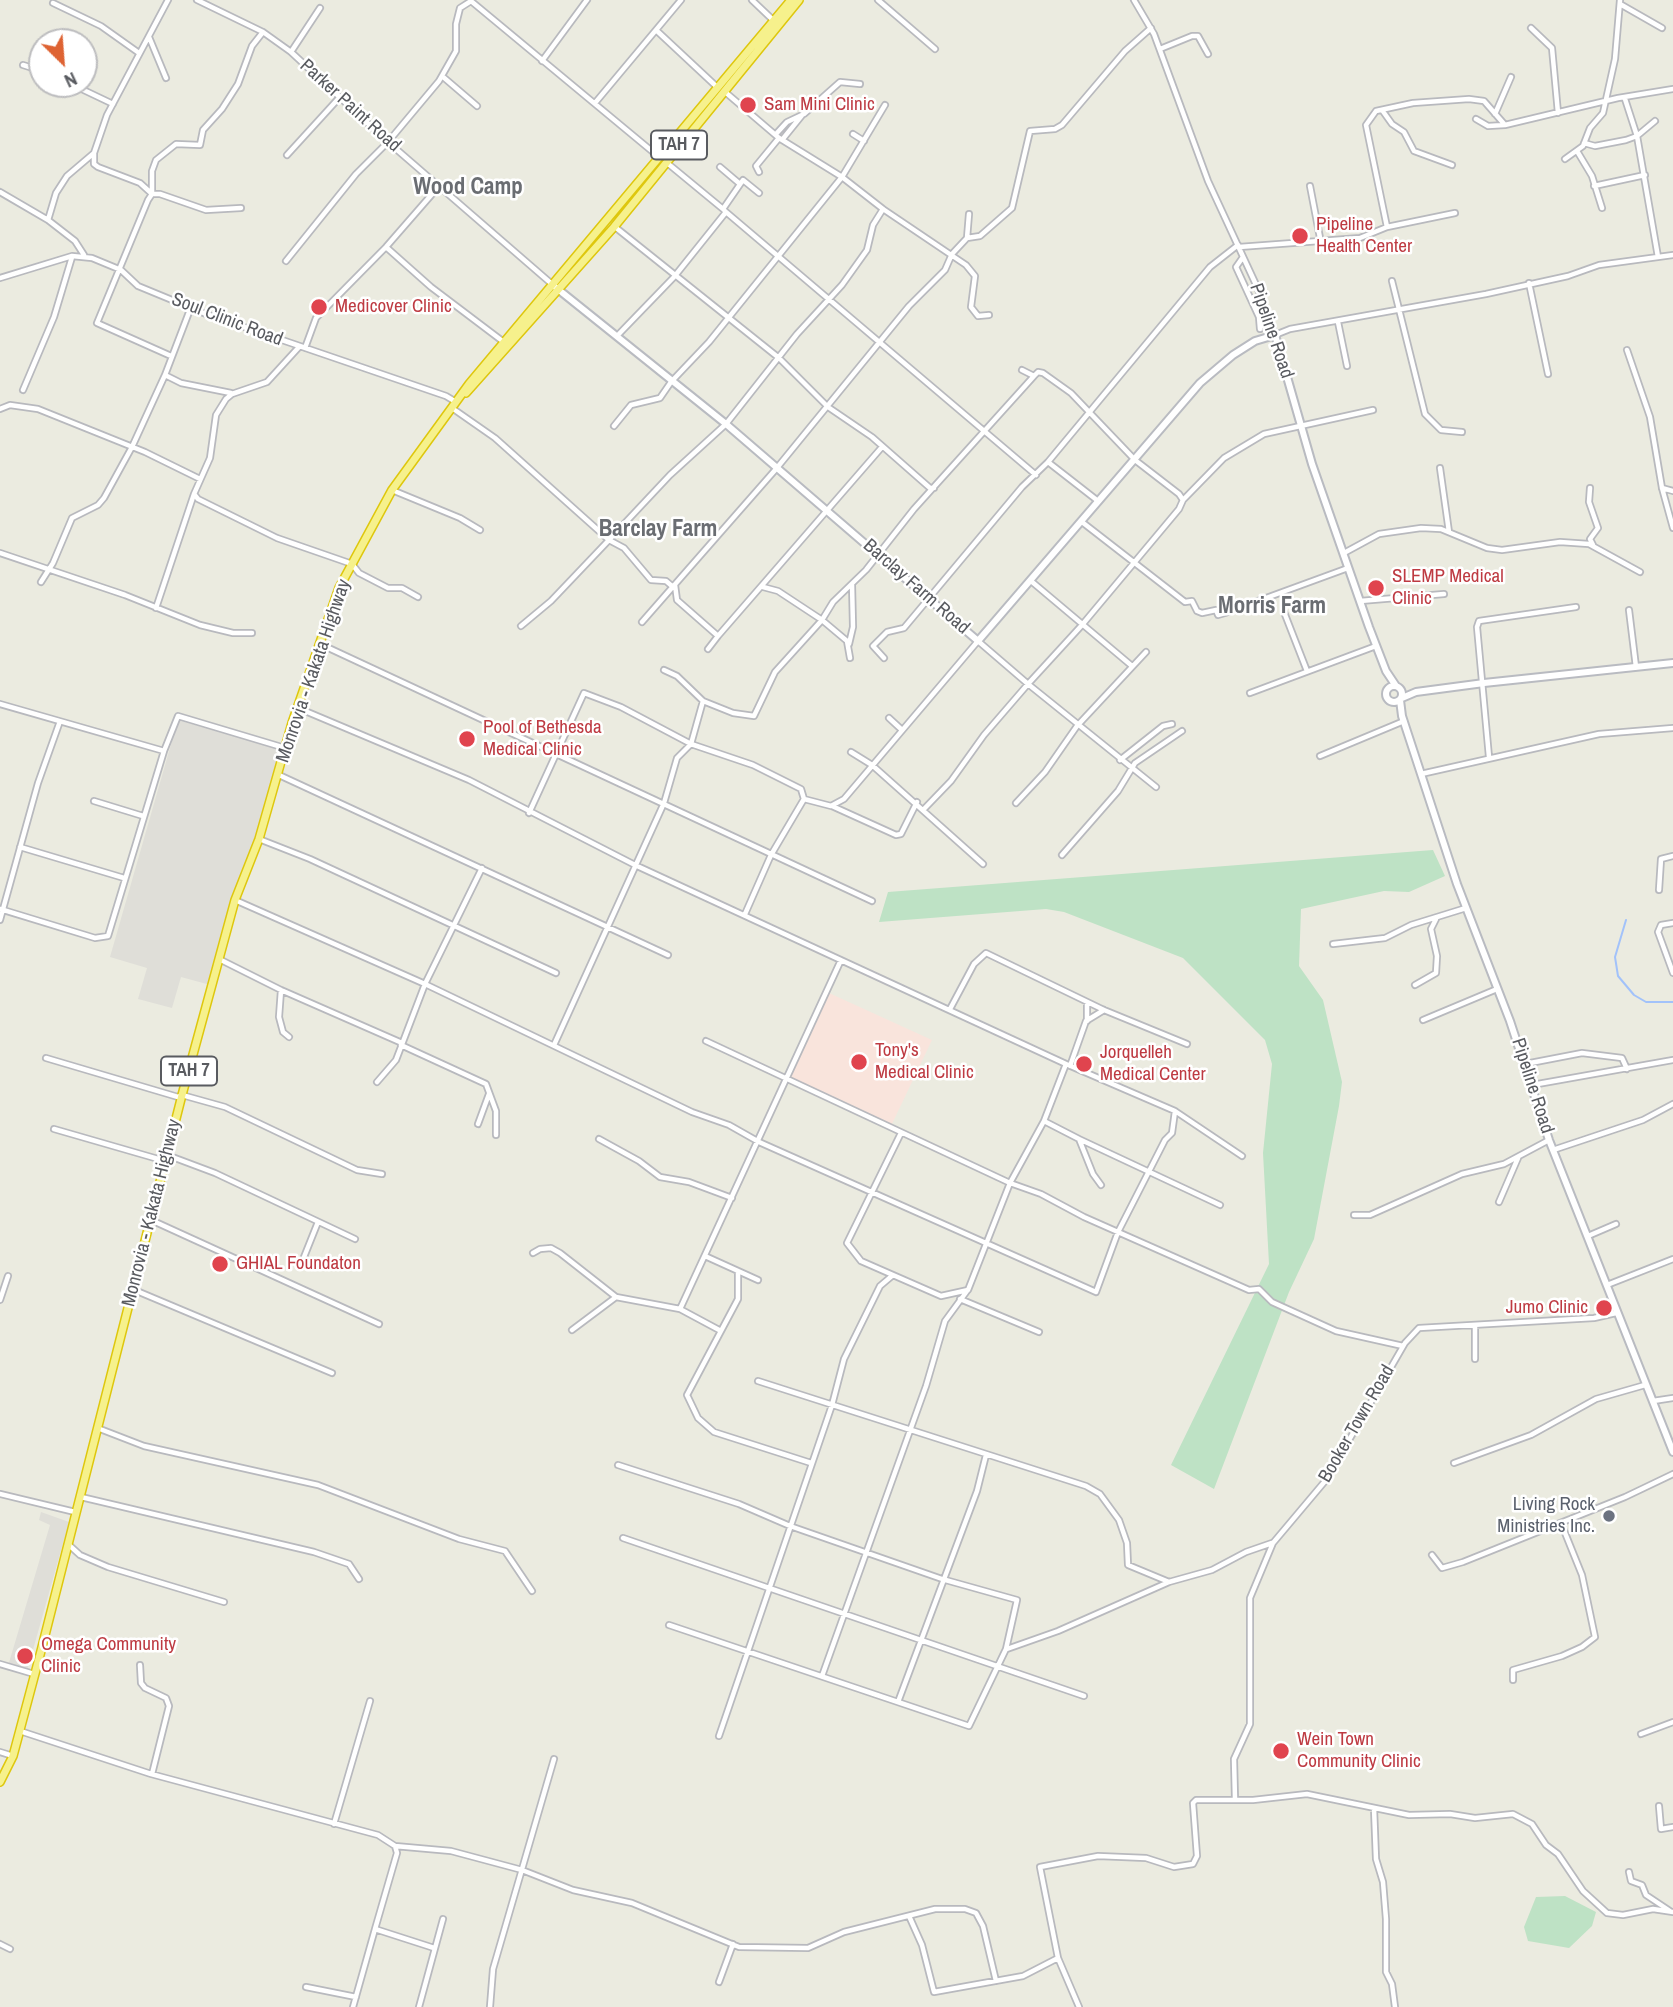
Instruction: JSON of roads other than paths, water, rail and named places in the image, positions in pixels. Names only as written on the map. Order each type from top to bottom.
[{"type":"highway","name":"Monrovia - Kakata Highway","points":[[0,1782],[13,1756],[100,1429],[132,1289],[182,1095],[235,900],[258,839],[285,748],[339,588],[392,490],[455,406],[557,288],[791,0]]},
{"type":"highway","name":"Monrovia - Kakata Highway","points":[[720,89],[800,0]]},
{"type":"highway","name":"Monrovia - Kakata Highway","points":[[463,396],[469,384],[505,343],[614,227],[662,160]]},
{"type":"street","points":[[168,0],[113,104],[94,153],[94,164],[140,183],[152,194],[206,210],[241,208]]},
{"type":"street","name":"Parker Paint Road","points":[[197,0],[263,32],[291,52],[388,142],[557,288]]},
{"type":"street","points":[[286,261],[356,174],[388,142],[442,76],[456,51],[456,24],[460,8],[471,0],[780,256],[983,433],[1036,475]]},
{"type":"street","points":[[542,61],[587,0]]},
{"type":"street","points":[[595,103],[681,0]]},
{"type":"street","points":[[752,0],[773,20]]},
{"type":"street","points":[[878,0],[935,49]]},
{"type":"street","name":"Pipeline Road","points":[[1134,0],[1151,28],[1208,181],[1271,319],[1312,464],[1376,646],[1386,671],[1398,687],[1403,719],[1421,774],[1525,1064],[1549,1140],[1673,1452]]},
{"type":"street","points":[[1565,159],[1584,143],[1590,128],[1604,114],[1615,59],[1620,2],[1662,28]]},
{"type":"street","points":[[53,3],[101,26],[139,53]]},
{"type":"street","points":[[291,52],[320,8]]},
{"type":"street","points":[[642,622],[828,407],[909,306],[944,270],[952,254],[967,238],[980,236],[1013,208],[1030,131],[1055,129],[1062,125],[1125,51],[1151,28]]},
{"type":"street","points":[[1531,28],[1552,48],[1558,113]]},
{"type":"street","points":[[656,30],[720,89],[779,137],[842,177],[974,272],[971,307],[973,313],[978,316],[989,315]]},
{"type":"street","points":[[171,356],[97,325],[152,194],[152,171],[156,160],[176,144],[200,145],[204,129],[222,110],[238,84],[251,46],[263,32]]},
{"type":"street","points":[[149,36],[166,78]]},
{"type":"street","points":[[1160,49],[1198,36],[1208,54]]},
{"type":"street","points":[[23,65],[28,67]]},
{"type":"street","points":[[442,76],[477,106]]},
{"type":"street","points":[[1495,114],[1511,77]]},
{"type":"street","points":[[760,172],[756,166],[779,137],[840,82],[860,84]]},
{"type":"street","points":[[1476,119],[1488,126],[1506,125],[1673,89]]},
{"type":"street","points":[[98,97],[113,104]]},
{"type":"street","points":[[287,155],[339,97]]},
{"type":"street","points":[[1387,227],[1366,125],[1370,117],[1382,110],[1413,103],[1469,99],[1484,101],[1506,125]]},
{"type":"street","points":[[1625,99],[1637,136],[1658,257]]},
{"type":"street","points":[[614,426],[631,405],[660,398],[728,318],[842,177],[885,105]]},
{"type":"street","points":[[1382,110],[1392,124],[1404,132],[1414,151],[1452,165]]},
{"type":"street","points":[[779,137],[787,122],[804,114]]},
{"type":"street","points":[[1584,143],[1595,146],[1637,136],[1656,121]]},
{"type":"street","points":[[853,134],[864,141]]},
{"type":"street","points":[[1577,151],[1602,208]]},
{"type":"street","points":[[48,220],[61,184],[94,153]]},
{"type":"street","points":[[720,167],[740,184]]},
{"type":"street","points":[[1594,186],[1645,175]]},
{"type":"street","points":[[617,336],[674,277],[743,180],[759,194]]},
{"type":"street","points":[[165,375],[181,383],[232,394],[267,382],[302,347],[316,318],[386,247],[440,186]]},
{"type":"street","points":[[1310,186],[1321,243]]},
{"type":"street","points":[[0,192],[48,220],[75,241],[85,256]]},
{"type":"street","points":[[521,626],[551,601],[670,475],[726,424],[863,257],[877,214],[883,209]]},
{"type":"street","points":[[884,658],[873,646],[887,632],[904,628],[1048,462],[1210,267],[1239,246],[1360,239],[1387,227],[1455,213]]},
{"type":"street","points":[[967,238],[969,214]]},
{"type":"street","points":[[614,227],[779,358],[828,407],[882,447],[930,488],[934,488]]},
{"type":"street","points":[[386,247],[431,287],[505,343]]},
{"type":"street","points":[[1275,335],[1290,329],[1338,322],[1568,276],[1599,265],[1673,255]]},
{"type":"street","points":[[23,390],[54,317],[72,256]]},
{"type":"street","name":"Soul Clinic Road","points":[[0,278],[72,256],[85,256],[121,270],[138,286],[191,307],[446,396],[609,540],[624,548],[650,580],[666,581],[674,586]]},
{"type":"street","points":[[1243,257],[1236,267],[1259,317],[1260,329]]},
{"type":"street","points":[[1392,281],[1425,414],[1441,430],[1462,432]]},
{"type":"street","points":[[1529,283],[1548,374]]},
{"type":"street","name":"Barclay Farm Road","points":[[557,288],[726,424],[978,641],[1215,368],[1255,341],[1275,335]]},
{"type":"street","points":[[41,582],[50,569],[66,526],[83,511],[99,505],[132,447],[165,375],[191,307]]},
{"type":"street","points":[[1338,322],[1347,366]]},
{"type":"street","points":[[1627,350],[1650,416],[1662,488],[1673,528]]},
{"type":"street","points":[[1022,370],[1034,376]]},
{"type":"street","points":[[664,670],[677,676],[704,701],[733,713],[754,716],[775,672],[822,620],[833,602],[878,555],[1038,372],[1071,393],[1135,460],[1183,500]]},
{"type":"street","points":[[156,608],[194,494],[210,458],[216,415],[232,394]]},
{"type":"street","points":[[0,409],[10,405],[38,409],[132,447],[200,479]]},
{"type":"street","points":[[924,809],[951,781],[989,729],[1135,562],[1179,509],[1183,500],[1224,458],[1264,434],[1373,410]]},
{"type":"street","points":[[708,649],[882,447]]},
{"type":"street","points":[[1048,462],[1099,502]]},
{"type":"street","points":[[1440,468],[1449,532]]},
{"type":"street","points":[[1590,488],[1590,502],[1598,528],[1590,538],[1594,546]]},
{"type":"street","points":[[1662,488],[1673,491]]},
{"type":"street","points":[[392,490],[460,518],[480,530]]},
{"type":"street","points":[[194,494],[198,499],[276,538],[352,564],[359,573],[388,588],[402,588],[418,597]]},
{"type":"street","points":[[1082,522],[1185,602],[1192,601],[1197,611],[1216,610],[1218,615],[1348,568]]},
{"type":"street","points":[[1344,553],[1380,534],[1421,528],[1449,532],[1487,548],[1502,550],[1567,542],[1594,546],[1640,572]]},
{"type":"street","points":[[0,553],[216,629],[252,633]]},
{"type":"street","points":[[1031,581],[1132,666]]},
{"type":"street","points":[[850,659],[849,645],[853,627],[852,584]]},
{"type":"street","points":[[674,586],[677,600],[718,636]]},
{"type":"street","points":[[763,587],[778,591],[822,620],[849,645]]},
{"type":"street","points":[[1360,601],[1444,594]]},
{"type":"street","points":[[1489,757],[1477,627],[1479,621],[1576,607]]},
{"type":"street","points":[[1629,610],[1636,668]]},
{"type":"street","points":[[1284,612],[1307,671]]},
{"type":"street","points":[[831,806],[844,800],[978,641],[1077,726],[1156,787]]},
{"type":"street","points":[[319,644],[872,901]]},
{"type":"street","points":[[1250,694],[1376,646]]},
{"type":"street","points":[[1016,803],[1045,772],[1077,726],[1146,652]]},
{"type":"street","points":[[1392,702],[1416,692],[1673,663]]},
{"type":"street","name":"Pipeline Road","points":[[1386,671],[1387,698],[1403,719]]},
{"type":"street","points":[[1387,691],[1398,687],[1416,692]]},
{"type":"street","points":[[529,813],[584,693],[621,707],[691,744],[753,765],[801,789],[804,799],[771,855],[745,915]]},
{"type":"street","points":[[554,1045],[664,803],[677,758],[691,744],[704,701]]},
{"type":"street","points":[[0,704],[59,724],[164,751]]},
{"type":"street","points":[[298,708],[469,780],[529,813],[635,864],[1068,1065],[1175,1111],[1242,1156]]},
{"type":"street","points":[[2,909],[103,938],[111,932],[124,878],[164,751],[178,716],[285,748]]},
{"type":"street","points":[[889,718],[902,730]]},
{"type":"street","points":[[1320,756],[1403,719]]},
{"type":"street","points":[[0,919],[59,724]]},
{"type":"street","points":[[1120,760],[1163,726],[1172,724]]},
{"type":"street","points":[[1421,774],[1599,734],[1673,728]]},
{"type":"street","points":[[1062,855],[1118,791],[1132,769],[1146,754],[1182,730]]},
{"type":"street","points":[[851,752],[872,765],[917,802],[983,864]]},
{"type":"street","points":[[279,775],[668,955]]},
{"type":"street","points":[[804,799],[831,806],[896,835],[901,834],[917,802]]},
{"type":"street","points":[[94,801],[143,817]]},
{"type":"street","points":[[258,839],[556,973]]},
{"type":"street","points":[[20,847],[124,878]]},
{"type":"street","points":[[1659,890],[1661,859],[1673,856]]},
{"type":"street","points":[[377,1082],[396,1060],[425,984],[456,926],[482,868]]},
{"type":"street","points":[[235,900],[425,984],[759,1142],[1096,1292],[1118,1232],[1165,1140],[1172,1133],[1175,1111]]},
{"type":"street","points":[[1333,944],[1385,938],[1467,908]]},
{"type":"street","points":[[1415,985],[1436,973],[1437,956],[1431,929],[1437,918]]},
{"type":"street","points":[[1673,923],[1661,925],[1658,932],[1673,973]]},
{"type":"street","points":[[950,1009],[974,964],[986,953],[1003,965],[1021,969],[1104,1010],[1187,1044]]},
{"type":"street","points":[[219,959],[452,1070],[478,1078],[486,1084],[496,1111],[496,1135]]},
{"type":"street","points":[[680,1309],[841,960]]},
{"type":"street","points":[[1423,1020],[1498,988]]},
{"type":"street","points":[[281,990],[279,1017],[283,1032],[289,1037]]},
{"type":"street","points":[[822,1676],[945,1321],[968,1290],[1010,1183],[1044,1121],[1089,1014],[1086,1000]]},
{"type":"street","points":[[1086,1021],[1104,1010]]},
{"type":"street","points":[[706,1041],[1118,1232],[1249,1290],[1259,1289],[1272,1302],[1336,1331],[1403,1346]]},
{"type":"street","points":[[1525,1064],[1582,1053],[1622,1058],[1627,1069]]},
{"type":"street","points":[[46,1058],[178,1097],[182,1095],[225,1107],[357,1171],[382,1174]]},
{"type":"street","points":[[1532,1085],[1673,1060]]},
{"type":"street","points":[[478,1124],[489,1094]]},
{"type":"street","points":[[1553,1150],[1643,1119],[1673,1104]]},
{"type":"street","points":[[1044,1121],[1220,1205]]},
{"type":"street","points":[[54,1129],[215,1173],[355,1239]]},
{"type":"street","points":[[901,1132],[847,1243],[861,1261],[941,1296],[968,1290]]},
{"type":"street","points":[[599,1139],[639,1161],[660,1177],[689,1182],[732,1198]]},
{"type":"street","points":[[1079,1139],[1093,1174],[1101,1185]]},
{"type":"street","points":[[1354,1215],[1370,1215],[1462,1174],[1504,1164],[1549,1140]]},
{"type":"street","points":[[1499,1202],[1510,1172],[1519,1157]]},
{"type":"street","points":[[150,1220],[379,1324]]},
{"type":"street","points":[[302,1262],[318,1222]]},
{"type":"street","points":[[1588,1236],[1616,1224]]},
{"type":"street","points":[[533,1253],[551,1248],[616,1297],[680,1309],[720,1331]]},
{"type":"street","points":[[705,1256],[758,1280]]},
{"type":"street","points":[[1606,1285],[1673,1260]]},
{"type":"street","points":[[737,1270],[738,1299],[687,1395],[698,1418],[713,1432],[811,1463]]},
{"type":"street","points":[[719,1736],[832,1405],[844,1359],[880,1286],[893,1275]]},
{"type":"street","points":[[0,1300],[8,1276]]},
{"type":"street","points":[[132,1289],[331,1373]]},
{"type":"street","points":[[572,1330],[616,1297]]},
{"type":"street","points":[[960,1299],[1039,1332]]},
{"type":"street","name":"Booker Town Road","points":[[1236,1799],[1234,1759],[1250,1724],[1250,1598],[1273,1543],[1326,1480],[1403,1346],[1419,1328],[1589,1318],[1616,1313]]},
{"type":"street","points":[[1475,1326],[1475,1359]]},
{"type":"street","points":[[758,1381],[1086,1486],[1100,1493],[1124,1531],[1128,1565],[1169,1582]]},
{"type":"street","points":[[1454,1462],[1531,1435],[1596,1399],[1645,1385]]},
{"type":"street","points":[[1652,1401],[1673,1398]]},
{"type":"street","points":[[100,1429],[144,1446],[318,1485],[438,1532],[505,1551],[533,1591]]},
{"type":"street","points":[[898,1702],[977,1491],[986,1455]]},
{"type":"street","points":[[618,1465],[739,1504],[790,1526],[942,1579],[1017,1600],[1006,1649],[969,1726],[668,1625]]},
{"type":"street","points":[[1432,1555],[1441,1568],[1491,1552],[1673,1474]]},
{"type":"street","points":[[0,1494],[76,1512]]},
{"type":"street","points":[[81,1497],[314,1552],[349,1564],[359,1579]]},
{"type":"street","points":[[1513,1680],[1513,1670],[1562,1656],[1582,1647],[1595,1637],[1582,1575],[1561,1522]]},
{"type":"street","points":[[623,1538],[770,1586],[1084,1696]]},
{"type":"street","points":[[1006,1649],[1058,1631],[1169,1582],[1212,1570],[1246,1552],[1273,1543]]},
{"type":"street","points":[[68,1544],[80,1555],[108,1567],[224,1602]]},
{"type":"street","points":[[0,1664],[34,1674]]},
{"type":"street","points":[[140,1665],[141,1683],[145,1688],[166,1698],[169,1706],[152,1774]]},
{"type":"street","points":[[334,1824],[370,1701]]},
{"type":"street","points":[[1641,1734],[1673,1722]]},
{"type":"street","points":[[19,1731],[152,1774],[378,1835],[395,1846],[451,1851],[522,1870],[573,1890],[632,1903],[690,1930],[749,1948],[808,1948],[844,1932],[948,1908],[976,1913],[983,1926],[996,1981]]},
{"type":"street","points":[[0,1752],[13,1756]]},
{"type":"street","points":[[490,2007],[494,1969],[554,1759]]},
{"type":"street","points":[[1079,2007],[1058,1958],[1040,1867],[1098,1856],[1146,1858],[1184,1867],[1194,1864],[1197,1856],[1193,1802],[1307,1794],[1409,1815],[1450,1814],[1475,1818],[1513,1814],[1532,1824],[1546,1845],[1558,1854],[1583,1891],[1607,1913],[1623,1915],[1653,1909],[1672,1911]]},
{"type":"street","points":[[1374,1807],[1376,1859],[1383,1882],[1386,1919],[1386,1972],[1392,1984],[1395,2007]]},
{"type":"street","points":[[1659,1807],[1661,1829],[1673,1828]]},
{"type":"street","points":[[353,2007],[397,1853],[395,1846]]},
{"type":"street","points":[[1629,1872],[1631,1881],[1642,1885],[1646,1895],[1672,1911]]},
{"type":"street","points":[[909,1916],[922,1945],[934,1992],[1023,1976],[1058,1958]]},
{"type":"street","points":[[419,2007],[443,1919]]},
{"type":"street","points":[[375,1929],[435,1948]]},
{"type":"street","points":[[0,1944],[10,1949]]},
{"type":"street","points":[[719,1982],[733,1944]]},
{"type":"street","points":[[306,1987],[356,1997]]},
{"type":"waterway","points":[[1626,920],[1615,957],[1618,976],[1634,995],[1646,1002],[1673,1002]]},
{"type":"place","name":"Sam Mini Clinic","points":[[748,105]]},
{"type":"place","name":"Pipeline Health Center","points":[[1300,236]]},
{"type":"place","name":"Medicover Clinic","points":[[319,307]]},
{"type":"place","name":"SLEMP Medical Clinic","points":[[1376,588]]},
{"type":"place","name":"Pool of Bethesda Medical Clinic","points":[[467,739]]},
{"type":"place","name":"Tony's Medical Clinic","points":[[859,1062]]},
{"type":"place","name":"Jorquelleh Medical Center","points":[[1084,1064]]},
{"type":"place","name":"GHIAL Foundaton","points":[[220,1264]]},
{"type":"place","name":"Jumo Clinic","points":[[1604,1308]]},
{"type":"place","name":"Living Rock Ministries Inc.","points":[[1609,1516]]},
{"type":"place","name":"Omega Community Clinic","points":[[25,1656]]},
{"type":"place","name":"Wein Town Community Clinic","points":[[1281,1751]]},
{"type":"district","name":"Wood Camp","points":[[468,188]]},
{"type":"district","name":"Barclay Farm","points":[[658,530]]},
{"type":"district","name":"Morris Farm","points":[[1272,607]]}]
